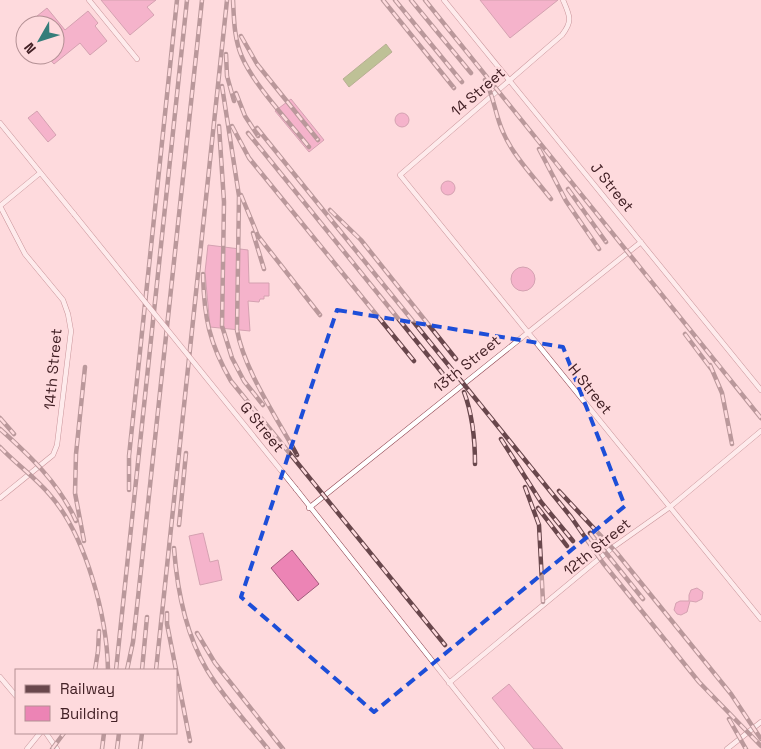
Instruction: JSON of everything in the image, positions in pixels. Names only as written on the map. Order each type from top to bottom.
[{"type":"lane","points":[[89,0],[137,59]]},
{"type":"lane","name":"J Street","points":[[444,0],[761,390]]},
{"type":"lane","name":"14 Street","points":[[400,175],[562,35],[569,26],[570,14],[563,0]]},
{"type":"lane","name":"G Street","points":[[0,123],[296,489],[309,508],[502,749]]},
{"type":"lane","points":[[0,206],[40,173]]},
{"type":"lane","name":"H Street","points":[[400,175],[761,619]]},
{"type":"lane","name":"14th Street","points":[[0,206],[25,254],[63,300],[71,331],[57,445],[53,455],[0,498]]},
{"type":"lane","name":"13th Street","points":[[309,508],[641,242]]},
{"type":"lane","name":"12th Street","points":[[449,683],[612,548],[670,507],[761,432]]},
{"type":"lane","points":[[0,677],[15,695]]},
{"type":"lane","points":[[727,749],[761,722]]},
{"type":"lane","points":[[27,749],[39,734]]},
{"type":"lane","points":[[47,734],[57,749]]},
{"type":"highlighted area","points":[[337,310],[563,347],[625,506],[374,712],[241,597]]},
{"type":"shaded area","points":[[386,44],[392,52],[349,87],[343,79]]},
{"type":"building","points":[[101,0],[156,0],[147,7],[154,15],[130,35]]},
{"type":"building","points":[[480,0],[558,0],[510,38]]},
{"type":"building","points":[[47,8],[53,15],[38,15]]},
{"type":"building","points":[[88,11],[98,23],[95,26],[107,41],[90,55],[80,43],[65,55],[65,30]]},
{"type":"building","points":[[291,99],[324,140],[309,152],[275,111]]},
{"type":"building","points":[[37,111],[56,135],[48,142],[28,118]]},
{"type":"building","points":[[399,113],[405,113],[409,120],[405,127],[399,127],[395,123],[395,117]]},
{"type":"building","points":[[445,181],[451,181],[455,188],[451,195],[445,195],[441,191],[441,185]]},
{"type":"building","points":[[208,245],[248,250],[249,283],[269,283],[269,296],[264,296],[264,299],[260,299],[259,302],[248,301],[250,331],[210,327],[205,272]]},
{"type":"building","points":[[523,267],[531,271],[535,279],[531,287],[523,291],[515,287],[511,279],[515,271]]},
{"type":"building","points":[[203,533],[210,562],[218,560],[222,580],[200,585],[189,536]]},
{"type":"building","points":[[292,550],[319,584],[298,601],[271,568]]},
{"type":"building","points":[[697,588],[703,592],[702,599],[696,602],[690,601],[687,612],[681,615],[677,614],[674,610],[676,603],[689,601],[691,590]]},
{"type":"building","points":[[509,684],[563,749],[534,749],[492,698]]},
{"type":"railway","points":[[129,490],[129,456],[177,0]]},
{"type":"railway","points":[[116,669],[187,0]]},
{"type":"railway","points":[[127,669],[133,642],[137,607],[202,0]]},
{"type":"railway","points":[[156,669],[227,0]]},
{"type":"railway","points":[[233,0],[237,43],[242,57],[263,91],[309,147]]},
{"type":"railway","points":[[383,0],[454,88]]},
{"type":"railway","points":[[395,0],[462,82]]},
{"type":"railway","points":[[411,0],[471,73]]},
{"type":"railway","points":[[425,0],[761,418]]},
{"type":"railway","points":[[241,36],[257,64],[318,140]]},
{"type":"railway","points":[[226,54],[227,76],[234,101]]},
{"type":"railway","points":[[485,80],[507,141],[518,158],[551,199]]},
{"type":"railway","points":[[222,86],[239,196],[237,330],[254,377],[297,455]]},
{"type":"railway","points":[[236,93],[245,116],[258,136]]},
{"type":"railway","points":[[219,126],[224,202],[222,326],[232,358],[244,381],[263,405]]},
{"type":"railway","points":[[232,126],[249,158],[414,361]]},
{"type":"railway","points":[[257,128],[571,517],[603,563],[699,682],[761,746]]},
{"type":"railway","points":[[248,133],[443,374]]},
{"type":"railway","points":[[539,149],[566,201],[599,249]]},
{"type":"railway","points":[[568,189],[606,242]]},
{"type":"railway","points":[[241,195],[258,236],[320,315]]},
{"type":"railway","points":[[330,210],[361,240],[456,359]]},
{"type":"railway","points":[[253,233],[264,269]]},
{"type":"railway","points":[[203,274],[206,317],[209,329],[217,354],[231,381],[445,645]]},
{"type":"railway","points":[[685,334],[712,370]]},
{"type":"railway","points":[[710,365],[722,393],[732,444]]},
{"type":"railway","points":[[84,541],[75,493],[76,454],[85,367]]},
{"type":"railway","points":[[464,392],[473,428],[475,464]]},
{"type":"railway","points":[[0,418],[14,434]]},
{"type":"railway","points":[[0,429],[43,471],[61,494],[76,521]]},
{"type":"railway","points":[[501,439],[541,502],[573,541]]},
{"type":"railway","points":[[0,447],[50,495],[63,512],[74,532],[84,554],[99,602],[104,626],[108,669]]},
{"type":"railway","points":[[179,525],[186,453]]},
{"type":"railway","points":[[525,487],[539,525],[543,602]]},
{"type":"railway","points":[[559,491],[616,552],[731,694],[761,739]]},
{"type":"railway","points":[[538,508],[567,546]]},
{"type":"railway","points":[[590,533],[643,599]]},
{"type":"railway","points":[[174,548],[183,610],[199,656],[221,690],[268,749]]},
{"type":"railway","points":[[167,613],[167,624],[176,669]]},
{"type":"railway","points":[[142,669],[147,617]]},
{"type":"railway","points":[[95,669],[99,631]]},
{"type":"railway","points":[[197,633],[215,663],[283,749]]},
{"type":"railway","points":[[178,680],[190,741]]},
{"type":"railway","points":[[729,719],[746,749]]},
{"type":"railway","points":[[52,749],[63,734]]},
{"type":"railway","points":[[102,749],[104,734]]},
{"type":"railway","points":[[117,749],[119,734]]},
{"type":"railway","points":[[140,749],[142,734]]}]
